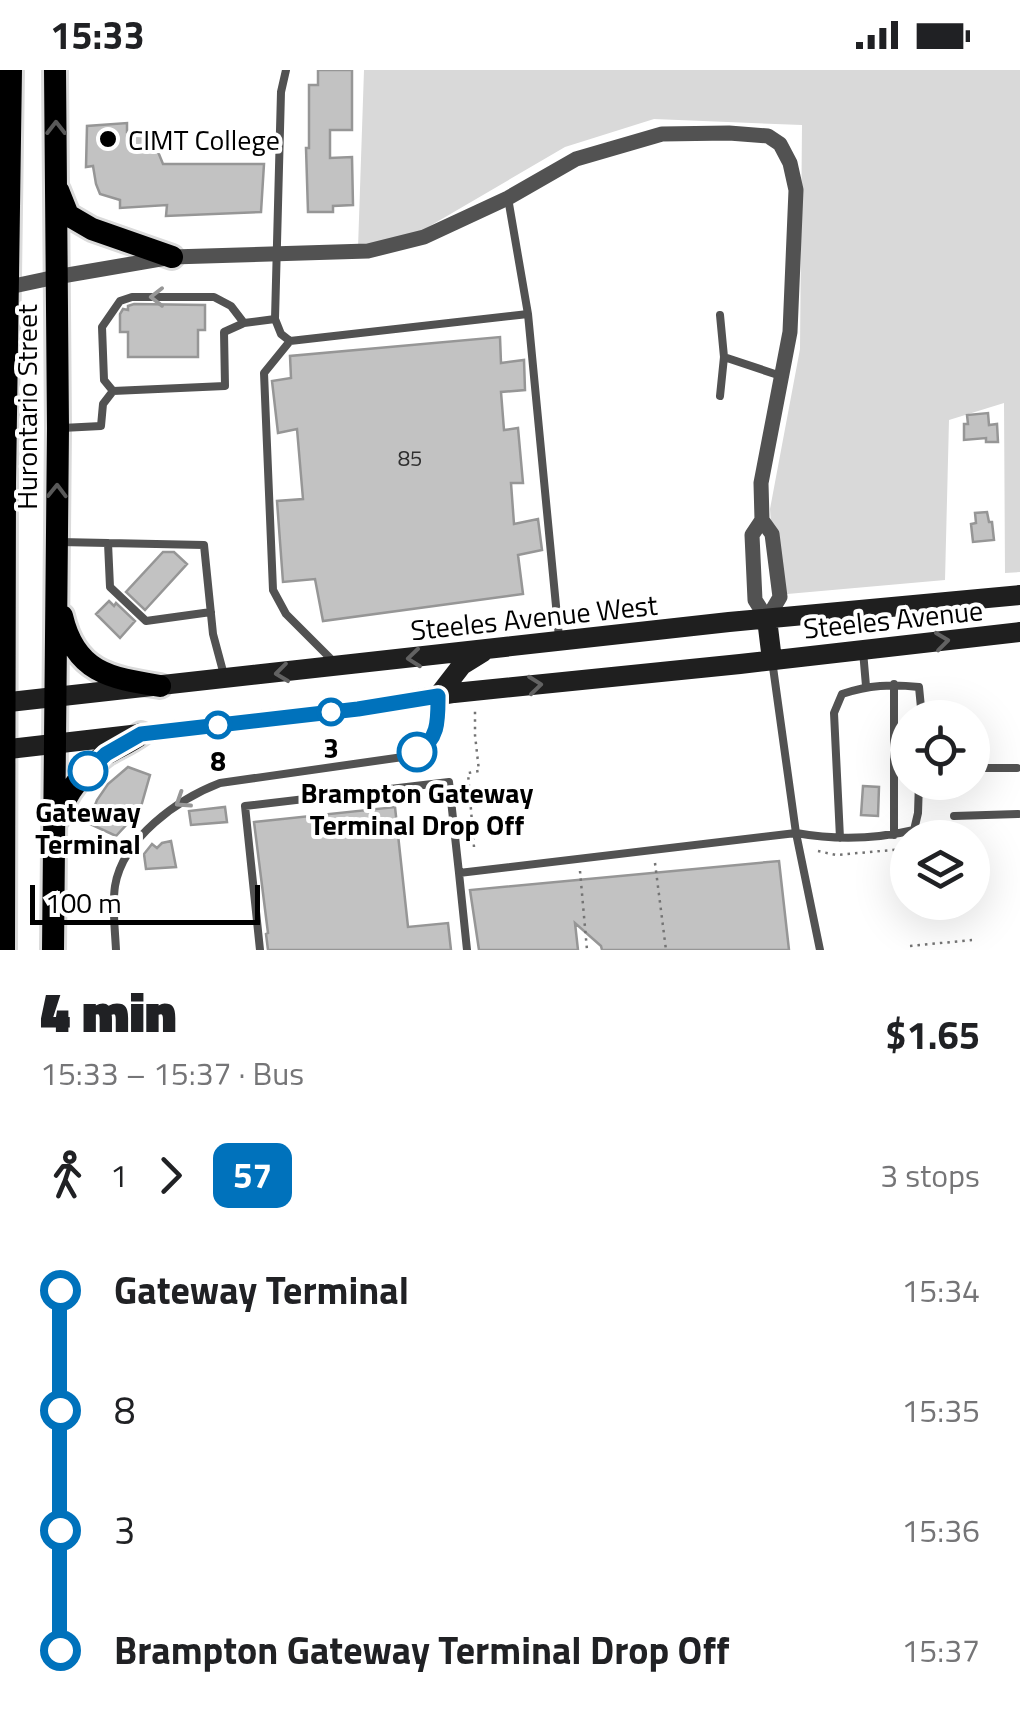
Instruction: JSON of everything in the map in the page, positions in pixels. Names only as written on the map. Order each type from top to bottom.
[{"type":"main road","name":"Hurontario Street","points":[[4,950],[2,483],[11,70]]},
{"type":"main road","name":"Hurontario Street","points":[[53,950],[58,428],[55,70]]},
{"type":"main road","points":[[56,187],[68,214],[92,229],[172,258]]},
{"type":"main road","points":[[56,588],[66,631],[82,659],[117,680],[160,686]]},
{"type":"main road","name":"Steeles Avenue West","points":[[55,697],[1020,595]]},
{"type":"main road","points":[[2,749],[772,660],[767,619]]},
{"type":"main road","name":"Steeles Avenue","points":[[772,660],[1020,632]]},
{"type":"main road","points":[[438,696],[462,665],[490,649]]},
{"type":"main road","points":[[2,702],[55,697]]},
{"type":"main road","points":[[55,831],[62,804],[84,774],[106,754],[141,734]]},
{"type":"street","points":[[5,290],[56,276],[172,258],[368,251],[424,237],[508,198],[576,159],[662,134],[765,135],[780,144],[790,163],[796,190],[790,332],[761,484],[762,520],[772,534],[780,596],[767,619],[755,600],[752,535],[762,520]]},
{"type":"lane","points":[[286,70],[282,92],[275,318],[281,334],[290,341],[528,314]]},
{"type":"lane","points":[[508,198],[528,314],[560,641]]},
{"type":"lane","points":[[114,391],[104,380],[102,327],[120,301],[132,297],[214,297],[231,306],[244,323]]},
{"type":"lane","points":[[720,315],[724,357],[720,396]]},
{"type":"lane","points":[[58,428],[101,426],[103,404],[114,391],[225,386],[224,332],[244,323],[275,318]]},
{"type":"lane","points":[[290,341],[264,373],[273,590],[286,614],[338,666]]},
{"type":"lane","points":[[724,357],[782,376]]},
{"type":"lane","points":[[56,542],[204,546],[213,634],[225,680]]},
{"type":"lane","points":[[108,543],[110,587],[146,621],[210,612]]},
{"type":"lane","points":[[863,650],[866,686]]},
{"type":"lane","points":[[772,660],[796,833],[820,950]]},
{"type":"lane","points":[[894,684],[894,820]]},
{"type":"lane","points":[[840,838],[834,713],[842,694],[866,686],[894,684],[919,688],[920,700]]},
{"type":"lane","points":[[116,950],[115,886],[122,867],[133,848],[171,807],[220,783],[410,756],[434,737],[438,696]]},
{"type":"lane","points":[[990,768],[1017,768]]},
{"type":"lane","points":[[260,950],[245,806],[449,782],[467,950]]},
{"type":"lane","points":[[954,816],[1018,814]]},
{"type":"lane","points":[[458,873],[796,833],[840,838],[890,834]]},
{"type":"path","points":[[474,848],[468,772],[479,771],[475,712]]},
{"type":"path","points":[[818,852],[836,856],[890,850]]},
{"type":"path","points":[[654,852],[666,950]]},
{"type":"path","points":[[579,860],[587,950]]},
{"type":"path","points":[[910,946],[972,940]]},
{"type":"shaded area","points":[[364,70],[1020,70],[1020,572],[1005,573],[1004,403],[949,420],[945,580],[776,595],[770,509],[800,349],[802,125],[654,119],[565,147],[411,237],[358,248]]},
{"type":"building","points":[[318,70],[352,70],[352,130],[330,130],[330,158],[352,157],[353,205],[333,206],[333,212],[308,212],[309,85],[318,85]]},
{"type":"building","points":[[127,123],[127,132],[144,133],[154,142],[163,164],[264,164],[261,212],[166,216],[167,205],[120,208],[120,200],[100,194],[93,166],[86,167],[87,126]]},
{"type":"building","points":[[134,304],[205,305],[205,330],[198,330],[198,357],[128,357],[128,332],[120,332],[120,314]]},
{"type":"building","points":[[500,337],[501,363],[524,360],[525,390],[501,392],[504,430],[518,428],[523,483],[511,483],[514,524],[538,519],[542,550],[518,555],[523,594],[323,621],[315,579],[283,582],[277,501],[303,499],[297,429],[278,433],[272,381],[291,378],[290,356]]},
{"type":"building","points":[[988,413],[989,425],[997,424],[998,442],[986,442],[986,438],[964,440],[967,415]]},
{"type":"building","points":[[987,512],[994,540],[973,542],[971,524],[976,523],[975,513]]},
{"type":"building","points":[[163,552],[174,552],[187,564],[145,610],[126,592]]},
{"type":"building","points":[[109,601],[135,621],[120,638],[96,614]]},
{"type":"building","points":[[128,767],[150,775],[140,810],[116,836],[88,823],[108,784]]},
{"type":"building","points":[[863,786],[879,787],[878,816],[861,815]]},
{"type":"building","points":[[225,807],[227,822],[191,825],[189,811]]},
{"type":"building","points":[[395,807],[408,927],[448,923],[451,950],[268,950],[254,822]]},
{"type":"building","points":[[171,841],[176,867],[146,869],[144,854],[152,844],[157,848]]},
{"type":"building","points":[[779,861],[789,950],[602,950],[575,923],[578,950],[479,950],[470,890]]},
{"type":"bus line","name":"57","points":[[88,771],[106,754],[141,734],[438,696],[434,737],[417,752]]},
{"type":"place","name":"CIMT College","points":[[108,139]]},
{"type":"place","name":"3","points":[[331,712]]},
{"type":"place","name":"8","points":[[218,725]]},
{"type":"place","name":"Brampton Gateway Terminal Drop Off","points":[[417,752]]},
{"type":"place","name":"Gateway Terminal","points":[[88,771]]}]
